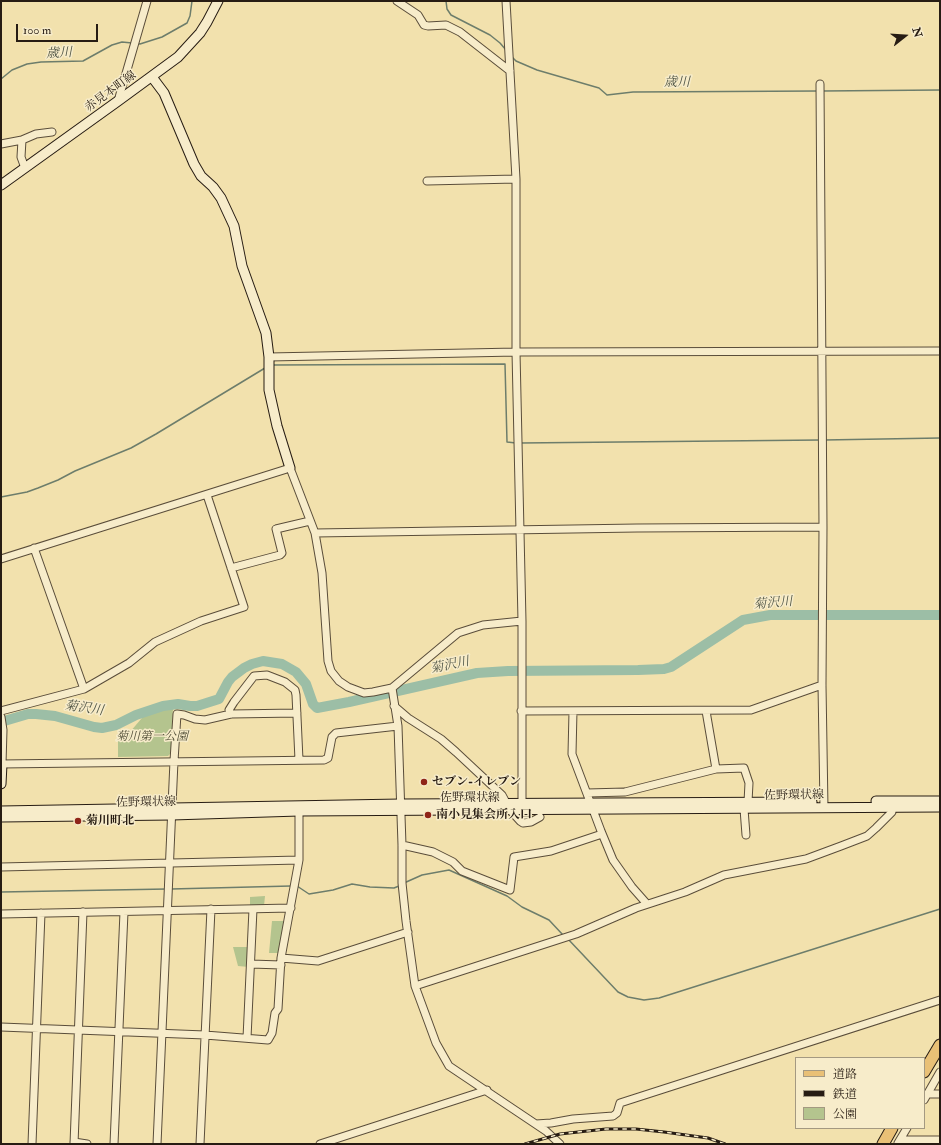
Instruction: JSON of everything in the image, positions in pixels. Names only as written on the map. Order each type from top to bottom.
[{"type":"main road","name":"赤見本町線","points":[[1,185],[118,102],[178,57],[207,22],[218,1]]},
{"type":"main road","points":[[152,77],[164,93],[194,164],[201,176],[213,187],[221,198],[234,226],[244,272],[266,334],[269,357],[269,390],[277,426],[290,468]]},
{"type":"main road","points":[[1,764],[1,784]]},
{"type":"main road","name":"佐野環状線","points":[[1,817],[299,808],[824,805],[892,804],[940,801]]},
{"type":"main road","name":"佐野環状線","points":[[892,804],[940,807]]},
{"type":"main road","name":"佐野環状線","points":[[1,811],[172,811]]},
{"type":"main road","points":[[925,1070],[940,1045]]},
{"type":"main road","points":[[883,1144],[899,1136]]},
{"type":"street","points":[[118,102],[147,1]]},
{"type":"street","points":[[397,1],[418,15],[424,25],[446,25],[460,32],[510,71]]},
{"type":"street","points":[[506,1],[516,179],[516,352],[522,621],[522,806]]},
{"type":"street","points":[[820,84],[822,685],[824,805]]},
{"type":"street","points":[[1,144],[22,140],[36,134],[52,132]]},
{"type":"street","points":[[22,140],[21,157],[25,168]]},
{"type":"street","points":[[427,181],[516,179]]},
{"type":"street","points":[[269,357],[516,352],[940,352]]},
{"type":"street","points":[[1,559],[290,468],[315,533],[322,573],[328,661],[331,671],[339,681],[354,690],[364,693],[392,688],[458,634],[483,625],[522,621]]},
{"type":"street","points":[[1,711],[84,690],[129,663],[155,642],[201,621],[244,607],[207,495]]},
{"type":"street","points":[[231,568],[282,553],[276,530],[310,521]]},
{"type":"street","points":[[315,533],[822,527]]},
{"type":"street","points":[[34,548],[84,690]]},
{"type":"street","points":[[231,714],[229,710],[254,676],[267,675],[285,682],[295,690],[296,695],[299,760]]},
{"type":"street","points":[[521,711],[751,710],[822,685]]},
{"type":"street","points":[[392,688],[398,726],[402,882],[415,986],[436,1043],[449,1066],[487,1090],[546,1131],[560,1144]]},
{"type":"street","points":[[394,706],[408,718],[441,739],[502,796],[508,807],[523,823],[531,822],[540,817]]},
{"type":"street","points":[[573,711],[572,754],[602,834],[614,860],[632,887],[647,904]]},
{"type":"street","points":[[706,711],[716,769]]},
{"type":"street","points":[[157,1144],[177,714],[184,714],[195,719],[205,720],[231,714],[298,713]]},
{"type":"street","points":[[1,717],[1,764],[327,760],[330,752],[332,737],[336,733],[398,726]]},
{"type":"street","points":[[587,793],[625,792],[716,769],[744,768],[749,783],[746,805],[746,835]]},
{"type":"street","points":[[415,986],[576,934],[647,904],[685,892],[724,875],[806,859],[841,846],[867,836],[892,812],[892,804]]},
{"type":"street","points":[[1,1028],[205,1035],[268,1040],[274,1013],[278,1009],[281,961],[299,860],[299,808]]},
{"type":"street","points":[[402,845],[433,852],[453,862],[462,871],[510,890],[514,857],[550,851],[602,834]]},
{"type":"street","points":[[1,867],[299,860]]},
{"type":"street","points":[[1,914],[291,908]]},
{"type":"street","points":[[200,1144],[211,909]]},
{"type":"street","points":[[247,1038],[253,909]]},
{"type":"street","points":[[83,912],[74,1143],[86,1144]]},
{"type":"street","points":[[114,1144],[124,912]]},
{"type":"street","points":[[32,1144],[41,913]]},
{"type":"street","points":[[251,964],[281,961],[318,961],[408,932]]},
{"type":"street","points":[[536,1124],[613,1116],[617,1113],[620,1102],[940,1000]]},
{"type":"street","points":[[926,1097],[940,1072]]},
{"type":"street","points":[[320,1144],[487,1090]]},
{"type":"street","points":[[926,1097],[940,1094]]},
{"type":"street","points":[[899,1136],[940,1140]]},
{"type":"green space","name":"菊川第一公園","points":[[162,708],[173,708],[171,753],[168,756],[118,757],[118,739],[124,739],[147,712]]},
{"type":"green space","points":[[265,896],[264,906],[250,907],[250,897]]},
{"type":"green space","points":[[272,921],[286,921],[280,953],[269,953]]},
{"type":"green space","points":[[233,947],[249,947],[249,967],[238,966]]},
{"type":"waterway","name":"歳川","points":[[136,43],[140,44],[162,37],[187,23],[190,16],[192,1]]},
{"type":"waterway","name":"歳川","points":[[446,1],[447,9],[451,15],[490,35],[506,50]]},
{"type":"waterway","name":"歳川","points":[[1,79],[12,70],[27,64],[41,62],[83,61],[112,45],[122,42],[132,43]]},
{"type":"waterway","name":"歳川","points":[[511,56],[516,61],[537,70],[599,88],[607,95],[633,92],[818,91]]},
{"type":"waterway","name":"歳川","points":[[822,91],[940,90]]},
{"type":"waterway","points":[[273,365],[505,364],[507,442],[516,443]]},
{"type":"waterway","points":[[1,497],[27,492],[38,488],[131,448],[265,368]]},
{"type":"waterway","points":[[824,440],[940,438]]},
{"type":"waterway","points":[[520,443],[820,440]]},
{"type":"waterway","name":"菊沢川","points":[[1,722],[28,714],[36,714],[55,716],[94,727],[102,728],[116,725],[136,715],[163,706],[178,704],[197,706],[219,699],[232,677],[244,668],[263,661],[282,664],[296,672],[306,684],[313,704],[317,708],[477,673],[508,671],[664,669],[671,667],[743,620],[770,615],[940,615]]},
{"type":"waterway","points":[[404,883],[422,875],[449,870],[507,896],[522,907],[549,920],[563,935]]},
{"type":"waterway","points":[[297,886],[309,894],[333,890],[352,884],[370,887],[394,888],[399,886]]},
{"type":"waterway","points":[[171,889],[291,886]]},
{"type":"waterway","points":[[1,892],[167,889]]},
{"type":"waterway","points":[[568,939],[618,992],[628,997],[644,1000],[659,998],[940,909]]},
{"type":"railway","points":[[525,1144],[560,1134],[606,1129],[636,1129],[664,1132],[708,1138],[725,1144]]},
{"type":"place","name":"セブン-イレブン","points":[[424,782]]},
{"type":"place","name":"南小見集会所入口","points":[[428,815]]},
{"type":"place","name":"菊川町北","points":[[78,821]]}]
